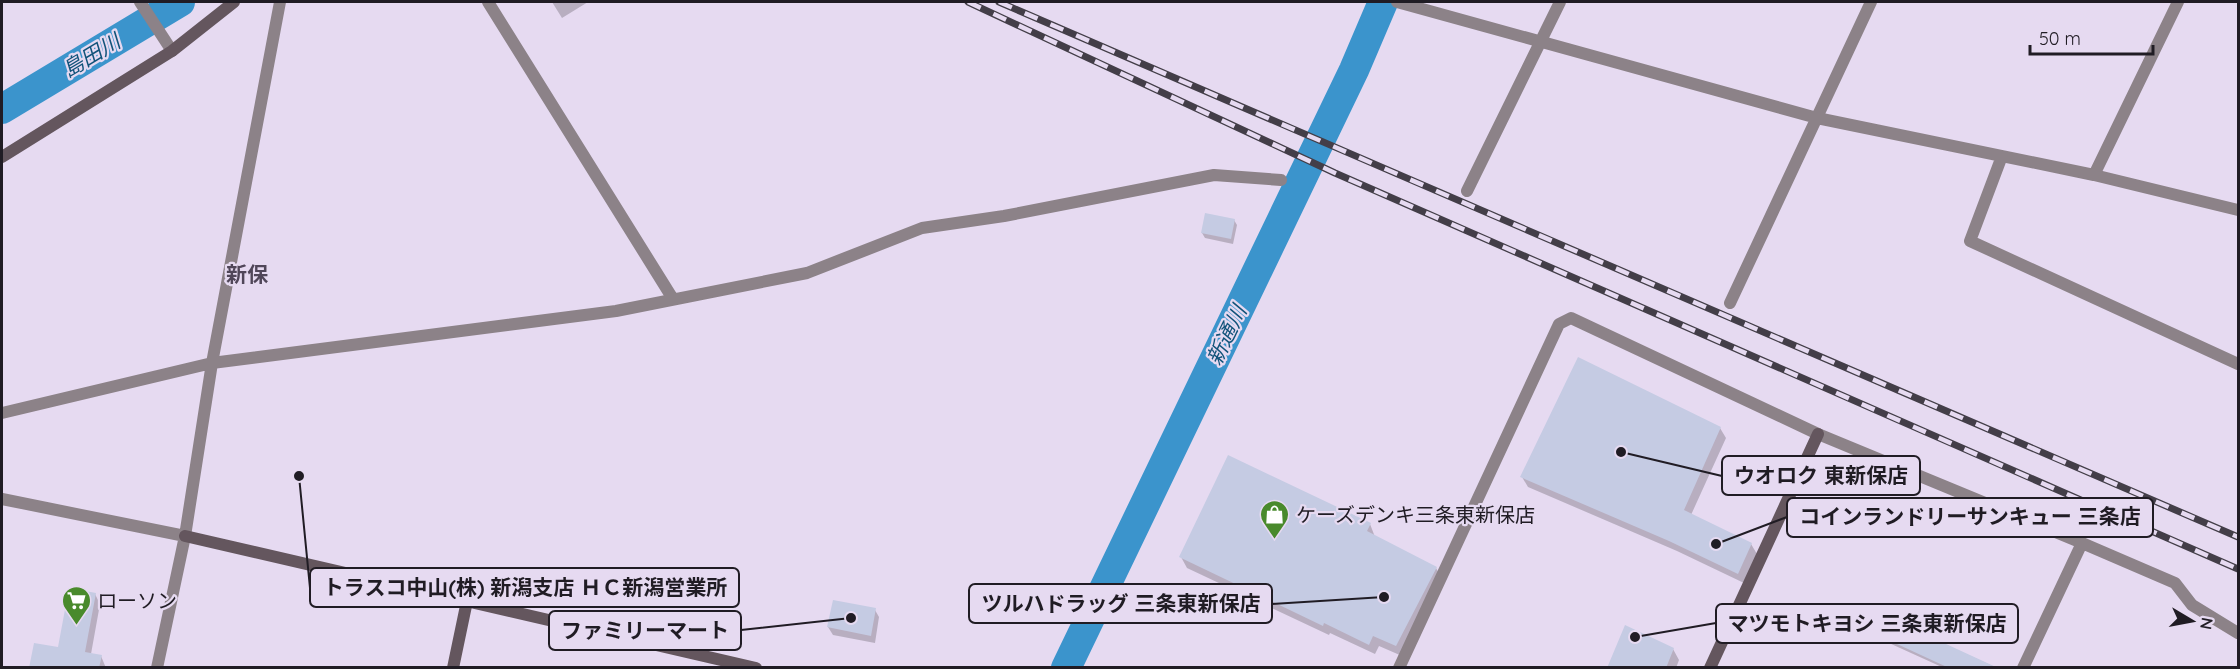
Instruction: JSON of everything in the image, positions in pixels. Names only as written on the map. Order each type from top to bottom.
[{"type":"street","points":[[140,2],[172,51]]},
{"type":"street","points":[[2,157],[172,51],[234,2]]},
{"type":"street","points":[[158,668],[185,536],[212,363],[280,2]]},
{"type":"street","points":[[488,2],[673,299]]},
{"type":"street","points":[[1467,191],[1560,2]]},
{"type":"street","points":[[1730,303],[1871,2]]},
{"type":"street","points":[[2094,175],[2178,2]]},
{"type":"street","points":[[1404,3],[1540,42],[1621,61],[1817,118],[2094,175],[2238,208]]},
{"type":"street","points":[[2002,156],[1970,241],[2238,364]]},
{"type":"street","points":[[2,413],[212,363],[616,311],[807,273],[922,228],[1004,216],[1044,206],[1214,175],[1281,180]]},
{"type":"street","points":[[1399,668],[1559,324],[1571,318],[1818,434],[2175,583],[2192,605],[2238,633]]},
{"type":"street","points":[[1710,668],[1818,434]]},
{"type":"street","points":[[2,499],[185,536],[756,668]]},
{"type":"street","points":[[2024,668],[2082,543]]},
{"type":"street","points":[[453,668],[467,601]]},
{"type":"building","points":[[1205,213],[1235,219],[1231,239],[1201,233]]},
{"type":"building","points":[[1578,357],[1721,427],[1684,510],[1752,543],[1738,574],[1669,541],[1520,477]]},
{"type":"building","name":"ケーズデンキ三条東新保店","points":[[1228,455],[1371,523],[1367,531],[1437,567],[1396,646],[1373,636],[1369,645],[1324,623],[1323,626],[1179,557]]},
{"type":"building","points":[[69,588],[96,593],[85,652],[102,655],[99,668],[29,668],[34,643],[58,647]]},
{"type":"building","points":[[833,600],[876,608],[871,636],[827,627]]},
{"type":"building","points":[[1892,619],[1998,668],[1949,668],[1884,638]]},
{"type":"building","points":[[1625,625],[1674,648],[1666,668],[1607,668]]},
{"type":"waterway","name":"島田川","points":[[2,109],[180,2]]},
{"type":"waterway","name":"新通川","points":[[1066,668],[1354,70],[1383,2]]},
{"type":"railway","points":[[968,2],[1335,173],[2238,569]]},
{"type":"railway","points":[[999,2],[2238,537]]},
{"type":"place","name":"ウオロク 東新保店","points":[[1621,452]]},
{"type":"place","name":"トラスコ中山(株) 新潟支店 ＨＣ新潟営業所","points":[[299,476]]},
{"type":"place","name":"ケーズデンキ三条東新保店","points":[[1275,540]]},
{"type":"place","name":"コインランドリーサンキュー 三条店","points":[[1716,544]]},
{"type":"place","name":"ツルハドラッグ 三条東新保店","points":[[1384,597]]},
{"type":"place","name":"ファミリーマート","points":[[851,618]]},
{"type":"place","name":"ローソン","points":[[76,626]]},
{"type":"place","name":"マツモトキヨシ 三条東新保店","points":[[1635,637]]},
{"type":"district","name":"新保","points":[[247,274]]}]
